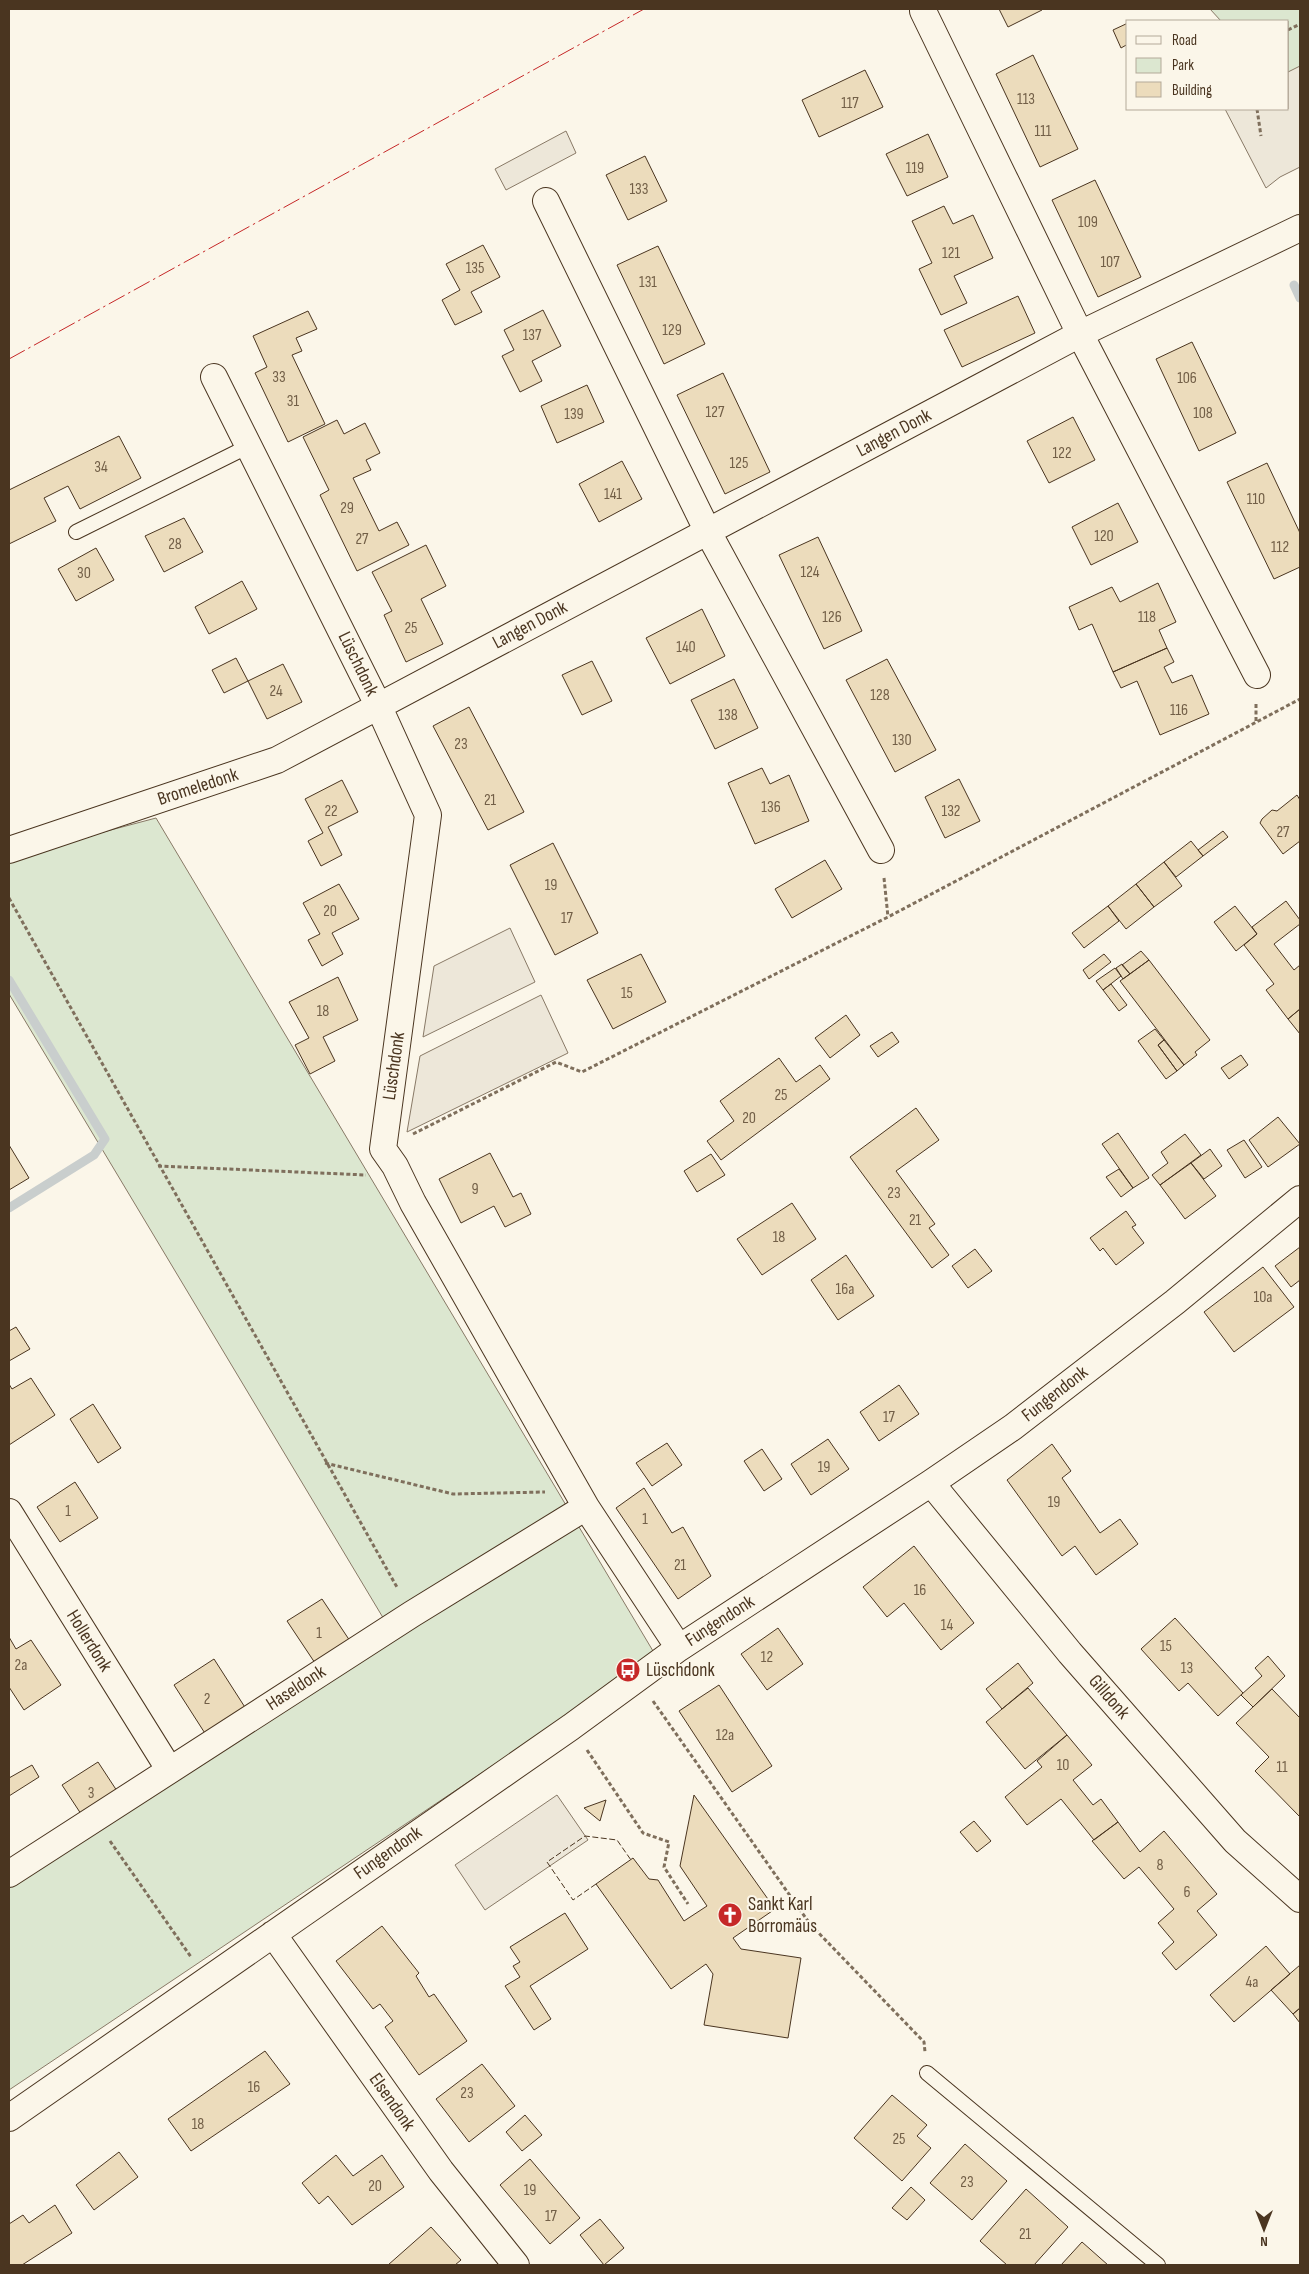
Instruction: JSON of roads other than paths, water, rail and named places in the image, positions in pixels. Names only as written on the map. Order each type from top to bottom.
[{"type":"street","points":[[923,11],[1080,334],[1257,675]]},
{"type":"street","points":[[546,201],[708,532],[881,850]]},
{"type":"street","name":"Langen Donk","points":[[378,705],[1080,334],[1300,228]]},
{"type":"street","name":"Lüschdonk","points":[[214,377],[378,705],[428,815],[383,1149],[395,1166],[413,1203],[582,1499]]},
{"type":"street","name":"Bromeledonk","points":[[9,850],[278,760],[378,705]]},
{"type":"street","name":"Fungendonk","points":[[9,2118],[572,1726],[679,1648],[1013,1427],[1175,1302],[1300,1199]]},
{"type":"street","name":"Gilldonk","points":[[931,1483],[1070,1653],[1235,1841],[1300,1899]]},
{"type":"street","points":[[582,1499],[679,1648]]},
{"type":"street","name":"Haseldonk","points":[[9,1874],[412,1614],[582,1499]]},
{"type":"street","name":"Hollerdonk","points":[[9,1512],[169,1769]]},
{"type":"street","name":"Elsendonk","points":[[272,1934],[441,2171],[516,2265]]},
{"type":"lane","points":[[76,532],[250,446]]},
{"type":"lane","points":[[927,2072],[1158,2265]]},
{"type":"waterway","points":[[1294,285],[1300,298]]},
{"type":"waterway","points":[[9,980],[105,1139],[94,1155],[9,1208]]},
{"type":"place","name":"Lüschdonk","points":[[628,1670]]},
{"type":"place","name":"Sankt Karl Borromäus","points":[[730,1915]]}]
